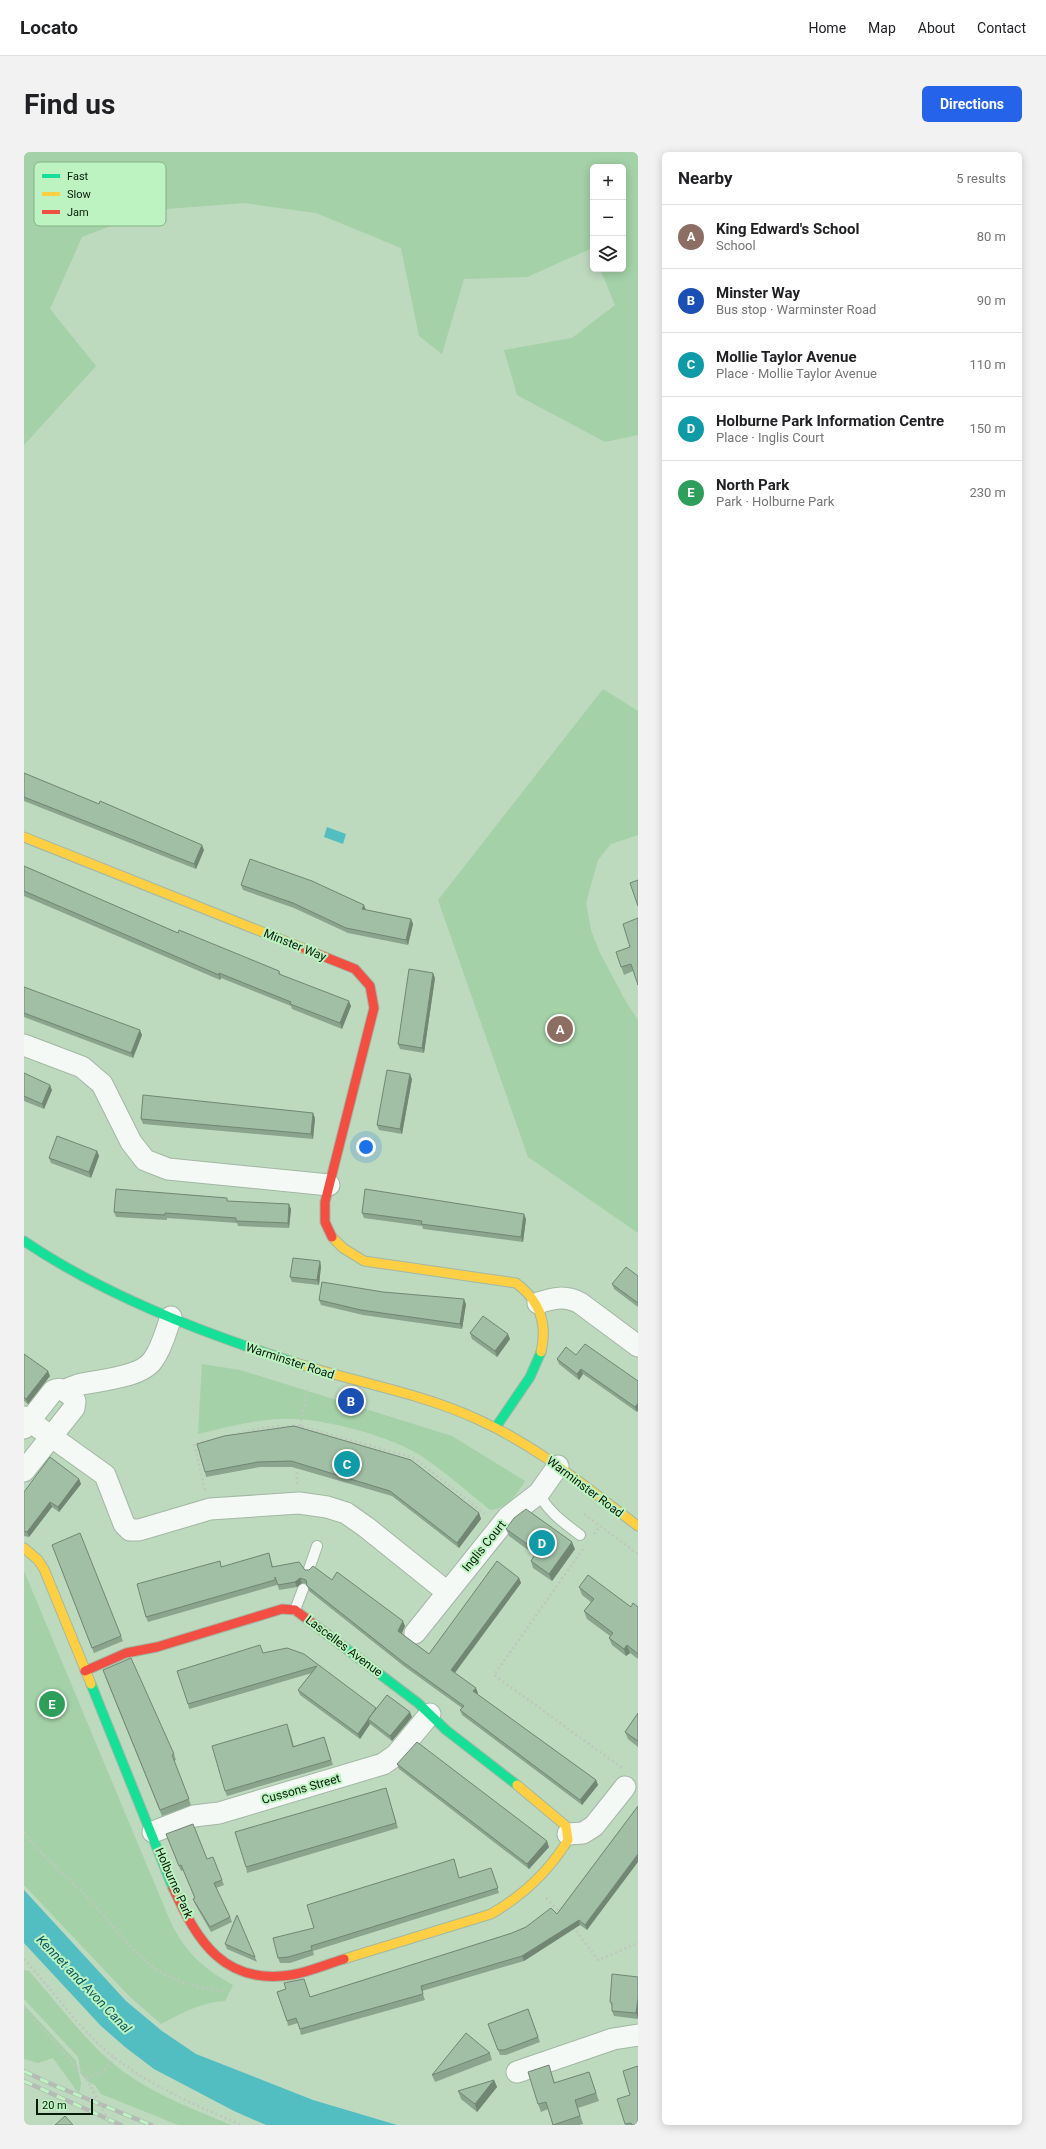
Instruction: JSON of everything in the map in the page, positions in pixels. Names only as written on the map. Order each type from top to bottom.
[{"type":"main road","name":"Minster Way","points":[[24,837],[354,969],[370,986],[374,1008],[329,1185],[324,1213],[331,1235],[345,1252],[364,1261],[516,1284],[528,1291],[538,1303]]},
{"type":"main road","name":"Warminster Road","points":[[24,1241],[41,1253],[99,1285],[226,1341],[346,1379],[453,1408],[496,1427],[558,1466],[638,1526]]},
{"type":"main road","points":[[496,1427],[538,1364],[542,1350],[542,1318],[538,1303]]},
{"type":"main road","name":"Holburne Park","points":[[24,1548],[38,1560],[44,1569],[184,1910],[207,1948],[224,1964],[241,1972],[263,1976],[292,1975],[491,1914],[506,1907],[532,1884],[566,1845],[568,1840],[565,1827]]},
{"type":"main road","name":"Lascelles Avenue","points":[[85,1671],[126,1653],[157,1647],[271,1611],[282,1609],[295,1610],[418,1703],[446,1730],[565,1827]]},
{"type":"street","points":[[24,1045],[82,1067],[102,1084],[130,1142],[145,1160],[168,1168],[329,1185]]},
{"type":"street","points":[[538,1303],[559,1297],[570,1298],[638,1346]]},
{"type":"street","points":[[66,1392],[78,1384],[128,1374],[147,1367],[154,1360],[171,1317]]},
{"type":"street","points":[[24,1471],[51,1435],[74,1408],[75,1401],[62,1388],[53,1390],[26,1422],[51,1435],[105,1475],[124,1524],[130,1530],[139,1530],[210,1509],[299,1503],[327,1507],[346,1513],[366,1527],[447,1592]]},
{"type":"street","name":"Inglis Court","points":[[415,1632],[500,1526],[519,1507],[539,1493],[558,1466]]},
{"type":"street","name":"Cussons Street","points":[[152,1832],[194,1816],[219,1813],[384,1764],[396,1755],[430,1714]]},
{"type":"street","points":[[565,1827],[583,1833],[594,1826],[625,1779]]},
{"type":"street","points":[[517,2072],[614,2040],[638,2035]]},
{"type":"lane","points":[[539,1493],[543,1501],[558,1517],[580,1535]]},
{"type":"lane","points":[[309,1569],[317,1546]]},
{"type":"lane","points":[[295,1610],[303,1589]]},
{"type":"path","points":[[297,1432],[307,1393]]},
{"type":"path","points":[[223,1437],[266,1426],[298,1426],[414,1458],[500,1526]]},
{"type":"path","points":[[210,1509],[194,1444],[215,1439]]},
{"type":"path","points":[[297,1457],[297,1483]]},
{"type":"path","points":[[590,1539],[600,1526]]},
{"type":"path","points":[[586,1546],[494,1675],[625,1779]]},
{"type":"path","points":[[24,1832],[42,1853],[92,1902],[118,1932],[159,1971],[181,1982],[201,1988],[224,1991],[225,1986]]},
{"type":"path","points":[[542,1894],[562,1914]]},
{"type":"path","points":[[572,1925],[598,1960],[638,1944]]},
{"type":"path","points":[[25,1961],[94,2039],[114,2057],[148,2081],[186,2101],[241,2125]]},
{"type":"path","points":[[24,2008],[86,2078],[112,2125]]},
{"type":"path","points":[[86,2078],[100,2074],[109,2066],[114,2057]]},
{"type":"green space","points":[[24,152],[638,152],[638,435],[605,442],[517,395],[504,350],[572,338],[615,305],[601,272],[626,272],[626,164],[590,164],[590,249],[527,277],[464,279],[442,354],[419,336],[401,248],[316,213],[244,203],[166,209],[166,162],[34,162],[34,226],[111,226],[82,237],[50,309],[96,366],[24,445]]},
{"type":"green space","points":[[603,689],[638,711],[638,835],[611,844],[598,860],[586,903],[591,930],[599,951],[625,1000],[638,1020],[638,1233],[528,1157],[438,900]]},
{"type":"green space","points":[[202,1364],[240,1370],[452,1436],[525,1481],[511,1500],[502,1507],[490,1510],[447,1474],[420,1455],[390,1441],[352,1428],[313,1421],[279,1419],[249,1423],[198,1434]]},
{"type":"green space","points":[[24,1571],[171,1923],[183,1943],[197,1959],[213,1973],[233,1985],[225,2001],[208,2003],[184,2012],[161,2024],[129,1996],[24,1885]]},
{"type":"green space","points":[[24,1970],[29,1971],[93,2045],[129,2076],[186,2106],[231,2125],[178,2125],[101,2094],[95,2085],[87,2081],[81,2074],[78,2057],[24,1999]]},
{"type":"green space","points":[[24,2005],[76,2061],[81,2083],[79,2094],[53,2058],[38,2063],[24,2059]]},
{"type":"water","points":[[327,827],[346,834],[343,844],[324,837]]},
{"type":"water","name":"Kennet and Avon Canal","points":[[24,1890],[126,2001],[162,2031],[196,2054],[313,2100],[397,2125],[266,2125],[234,2111],[154,2069],[101,2026],[24,1943]]},
{"type":"building","points":[[24,773],[99,804],[100,801],[202,845],[194,864],[24,797]]},
{"type":"building","points":[[250,859],[312,881],[364,905],[362,909],[411,919],[406,940],[346,928],[293,903],[241,885]]},
{"type":"building","points":[[24,866],[178,933],[179,930],[279,971],[279,974],[349,1001],[340,1023],[290,1004],[291,1002],[219,973],[219,975],[24,891]]},
{"type":"building","points":[[638,880],[638,906],[630,883]]},
{"type":"building","points":[[638,918],[638,985],[631,964],[621,967],[616,952],[630,947],[623,924]]},
{"type":"building","points":[[409,969],[433,973],[422,1048],[398,1044]]},
{"type":"building","points":[[24,987],[140,1030],[131,1053],[24,1013]]},
{"type":"building","points":[[387,1070],[410,1074],[400,1129],[377,1125]]},
{"type":"building","points":[[24,1073],[50,1085],[42,1104],[24,1096]]},
{"type":"building","points":[[143,1095],[313,1113],[311,1134],[141,1119]]},
{"type":"building","points":[[57,1136],[97,1151],[89,1172],[49,1158]]},
{"type":"building","points":[[116,1189],[227,1198],[227,1201],[289,1204],[288,1223],[236,1221],[236,1218],[165,1213],[165,1215],[114,1212]]},
{"type":"building","points":[[365,1189],[524,1214],[521,1237],[421,1224],[422,1221],[362,1213]]},
{"type":"building","points":[[293,1258],[320,1261],[317,1280],[290,1277]]},
{"type":"building","points":[[626,1267],[638,1276],[638,1303],[612,1284]]},
{"type":"building","points":[[322,1282],[383,1292],[464,1299],[460,1324],[361,1310],[319,1300]]},
{"type":"building","points":[[483,1316],[508,1334],[495,1351],[470,1333]]},
{"type":"building","points":[[585,1344],[638,1381],[638,1403],[635,1407],[581,1369],[577,1374],[557,1359],[566,1347],[576,1355]]},
{"type":"building","points":[[24,1354],[48,1371],[26,1399],[24,1397]]},
{"type":"building","points":[[294,1426],[411,1460],[479,1513],[457,1543],[390,1491],[291,1461],[258,1462],[205,1472],[197,1444],[224,1436]]},
{"type":"building","points":[[50,1457],[79,1479],[58,1507],[50,1502],[27,1532],[24,1531],[24,1492]]},
{"type":"building","points":[[526,1509],[572,1542],[549,1574],[531,1561],[537,1551],[506,1529],[514,1518]]},
{"type":"building","points":[[80,1533],[121,1636],[92,1648],[52,1545]]},
{"type":"building","points":[[269,1553],[272,1567],[299,1562],[305,1570],[309,1570],[313,1566],[332,1580],[337,1572],[403,1621],[398,1631],[429,1654],[497,1561],[519,1578],[451,1670],[476,1688],[473,1691],[596,1780],[580,1800],[460,1710],[464,1706],[403,1662],[307,1586],[306,1580],[300,1578],[295,1582],[278,1585],[275,1577],[275,1580],[146,1617],[137,1584],[220,1561],[221,1567]]},
{"type":"building","points":[[588,1575],[631,1607],[633,1603],[638,1607],[638,1654],[627,1645],[624,1649],[609,1638],[613,1633],[584,1611],[594,1599],[579,1587]]},
{"type":"building","points":[[260,1645],[263,1653],[287,1648],[304,1654],[376,1708],[358,1734],[298,1690],[317,1666],[188,1704],[177,1671]]},
{"type":"building","points":[[131,1658],[174,1754],[172,1755],[189,1799],[160,1810],[103,1670]]},
{"type":"building","points":[[387,1695],[410,1712],[390,1736],[368,1719]]},
{"type":"building","points":[[638,1713],[638,1741],[625,1732]]},
{"type":"building","points":[[287,1724],[293,1747],[324,1737],[331,1760],[225,1791],[212,1746]]},
{"type":"building","points":[[417,1742],[547,1841],[527,1864],[397,1764]]},
{"type":"building","points":[[386,1788],[396,1823],[246,1867],[235,1832]]},
{"type":"building","points":[[638,1806],[638,1854],[585,1925],[579,1920],[522,1956],[421,1986],[423,1994],[300,2029],[296,2018],[287,2021],[277,1992],[286,1989],[284,1983],[304,1979],[310,1997],[512,1933],[526,1927],[551,1908],[557,1914]]},
{"type":"building","points":[[193,1824],[207,1859],[213,1857],[222,1880],[214,1883],[230,1917],[210,1927],[193,1899],[195,1898],[181,1865],[179,1866],[166,1834]]},
{"type":"building","points":[[454,1859],[459,1878],[491,1868],[498,1888],[311,1946],[312,1950],[288,1957],[278,1958],[273,1938],[314,1928],[307,1905]]},
{"type":"building","points":[[237,1915],[255,1957],[225,1944]]},
{"type":"building","points":[[612,1974],[638,1977],[636,2013],[612,2011],[612,2003],[610,2002]]},
{"type":"building","points":[[528,2009],[538,2037],[504,2050],[498,2050],[488,2024]]},
{"type":"building","points":[[466,2033],[490,2053],[432,2075]]},
{"type":"building","points":[[549,2065],[554,2083],[589,2072],[596,2093],[575,2100],[580,2116],[553,2125],[546,2102],[538,2104],[528,2072]]},
{"type":"building","points":[[638,2066],[638,2125],[632,2125],[631,2123],[625,2124],[617,2099],[630,2095],[623,2071]]},
{"type":"building","points":[[494,2080],[475,2104],[458,2091]]},
{"type":"building","points":[[65,2116],[73,2125],[55,2125]]},
{"type":"railway","points":[[24,2071],[51,2084],[151,2125]]},
{"type":"railway","points":[[24,2081],[121,2125]]},
{"type":"traffic: fast","points":[[24,1241],[86,1278],[152,1310],[221,1337],[290,1361]]},
{"type":"traffic: fast","points":[[496,1427],[530,1377],[541,1352]]},
{"type":"traffic: fast","points":[[336,1641],[418,1703],[446,1730],[517,1785]]},
{"type":"traffic: fast","points":[[91,1684],[173,1888]]},
{"type":"traffic: slow","points":[[24,837],[305,949]]},
{"type":"traffic: slow","points":[[332,1237],[343,1248],[364,1261],[516,1283],[531,1297],[540,1313],[543,1331],[541,1352]]},
{"type":"traffic: slow","points":[[290,1361],[433,1402],[479,1420],[521,1442],[561,1468],[638,1526]]},
{"type":"traffic: slow","points":[[24,1548],[38,1560],[44,1569],[91,1684]]},
{"type":"traffic: slow","points":[[344,1959],[491,1914],[524,1891],[534,1882],[561,1851],[568,1840],[566,1826],[517,1785]]},
{"type":"traffic: jam","points":[[305,949],[355,969],[370,986],[374,1008],[325,1202],[325,1222],[332,1237]]},
{"type":"traffic: jam","points":[[85,1671],[126,1653],[157,1647],[282,1609],[295,1610],[336,1641]]},
{"type":"traffic: jam","points":[[173,1888],[182,1908],[204,1942],[216,1956],[231,1966],[248,1973],[268,1976],[291,1975],[344,1959]]},
{"type":"place","name":"King Edward's School","points":[[560,1029]]},
{"type":"place","name":"Minster Way","points":[[351,1401]]},
{"type":"place","name":"Mollie Taylor Avenue","points":[[347,1464]]},
{"type":"place","name":"Holburne Park Information Centre","points":[[542,1543]]},
{"type":"place","name":"North Park","points":[[52,1704]]}]
